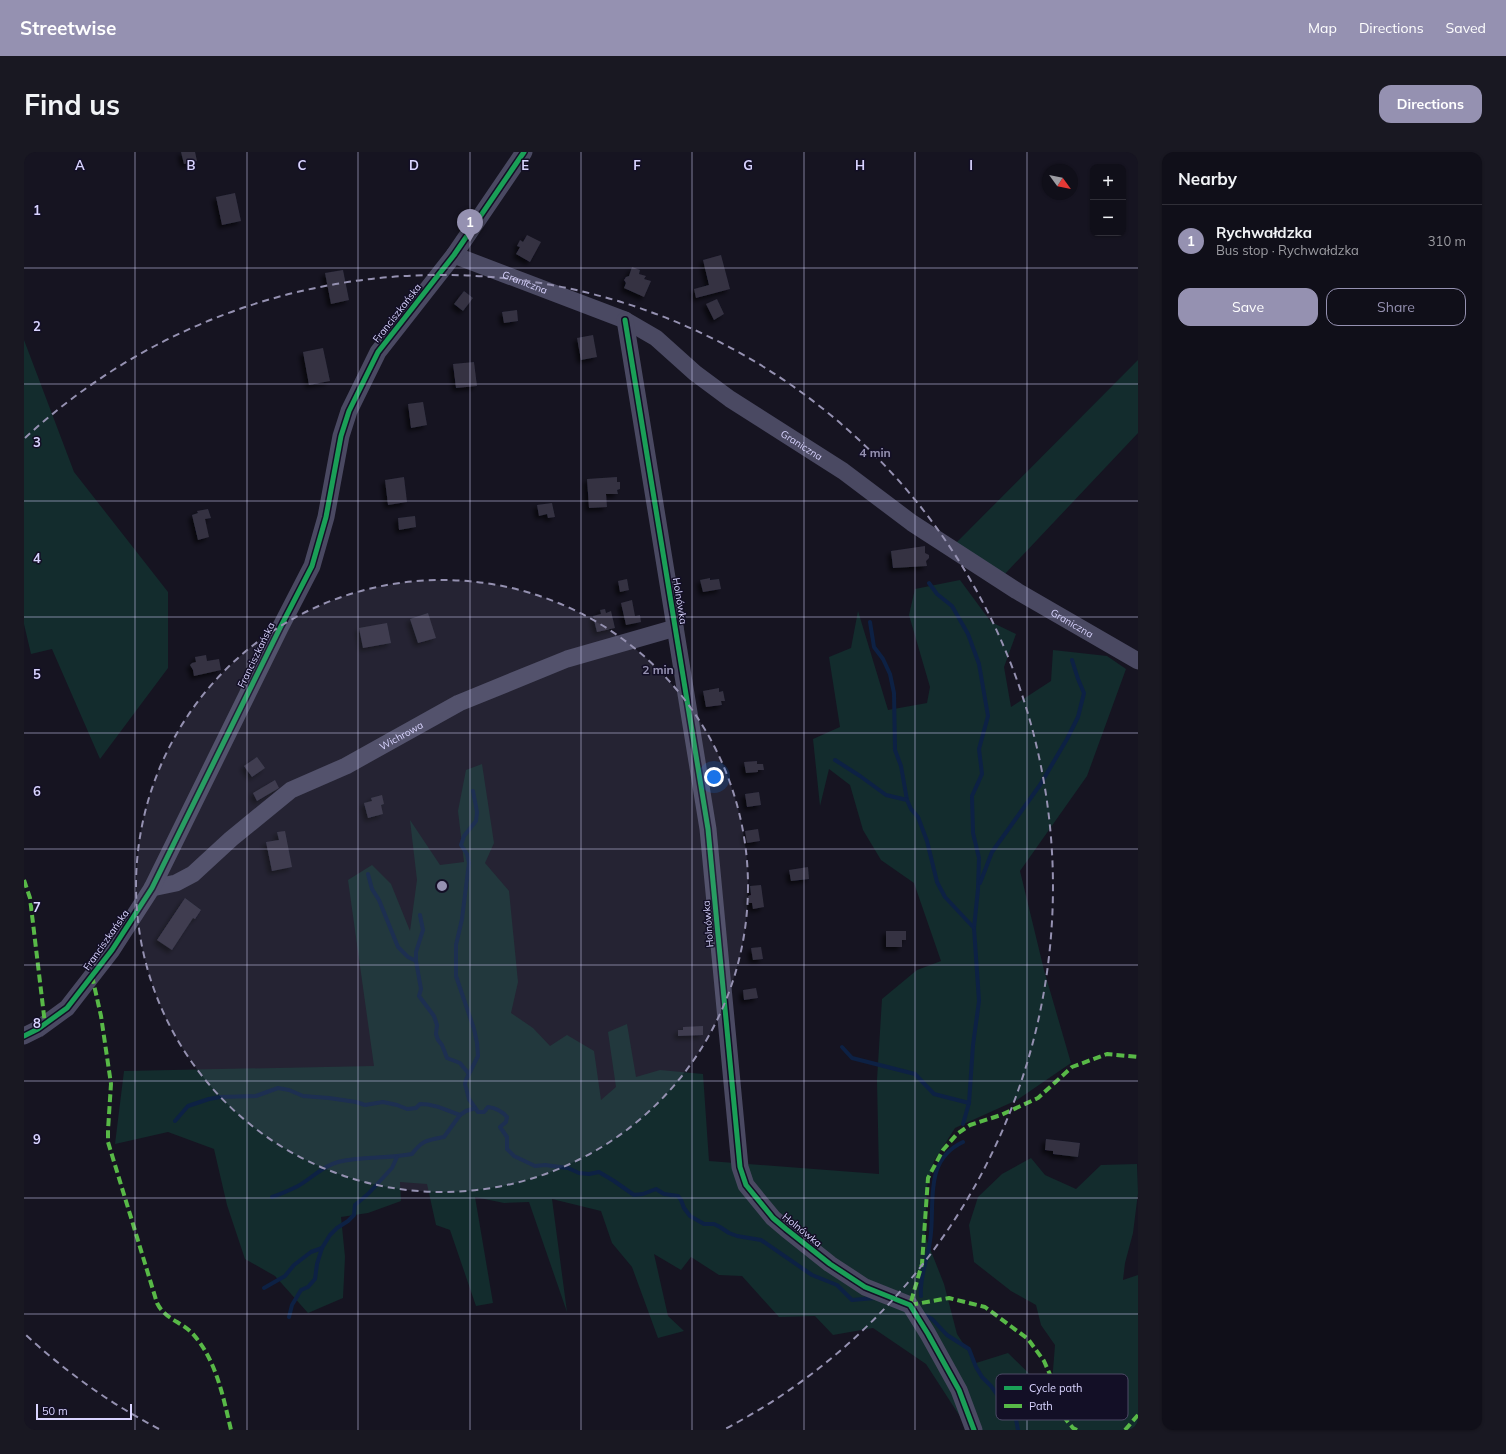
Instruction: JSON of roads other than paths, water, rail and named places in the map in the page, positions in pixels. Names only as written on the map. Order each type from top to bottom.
[{"type":"street","name":"Franciszkańska","points":[[24,1036],[38,1029],[67,1008],[112,950],[152,888],[312,566],[326,517],[341,436],[349,412],[378,352],[454,255],[524,152]]},
{"type":"street","name":"Graniczna","points":[[454,255],[625,320],[656,338],[695,373],[730,399],[844,470],[912,523],[1017,591],[1138,661]]},
{"type":"street","name":"Holnówka","points":[[625,320],[708,828],[740,1167],[746,1184],[773,1218],[830,1264],[865,1288],[910,1305],[959,1390],[974,1430]]},
{"type":"street","name":"Wichrowa","points":[[152,888],[176,883],[193,874],[231,839],[291,790],[346,766],[459,703],[567,659],[675,628]]},
{"type":"waterway","points":[[929,583],[937,594],[952,606],[968,634],[979,664],[988,716],[979,749],[982,774],[972,796],[973,833],[979,858],[978,889],[974,928],[979,1001],[973,1045],[969,1103],[963,1124]]},
{"type":"waterway","points":[[870,622],[874,647],[883,659],[890,674],[894,693],[895,750],[901,766],[907,800]]},
{"type":"waterway","points":[[980,883],[992,852],[1040,785],[1078,717],[1084,693],[1072,660]]},
{"type":"waterway","points":[[835,760],[886,795],[907,800],[911,809],[918,817],[927,841],[937,882],[945,897],[974,928]]},
{"type":"waterway","points":[[473,791],[477,812],[476,821],[464,836],[461,845],[467,854],[469,863],[462,919],[456,945],[456,976],[474,1029],[478,1056],[465,1084],[469,1099],[478,1112],[484,1112],[488,1107],[491,1107],[501,1111],[507,1117],[506,1122],[500,1127],[507,1137],[507,1149],[514,1156],[535,1166],[545,1165],[568,1168],[579,1173],[589,1174],[599,1172],[634,1195],[643,1194],[656,1189],[664,1194],[678,1196],[690,1216],[704,1224],[714,1224],[737,1236],[761,1240],[812,1275],[837,1285],[852,1300],[875,1298]]},
{"type":"waterway","points":[[368,874],[372,889],[379,900],[398,947],[408,957],[416,961]]},
{"type":"waterway","points":[[420,915],[423,930],[416,952],[416,961],[421,989],[419,996],[434,1016],[437,1025],[436,1034],[447,1058],[460,1063],[469,1074]]},
{"type":"waterway","points":[[842,1047],[852,1058],[915,1074],[934,1094],[969,1103]]},
{"type":"waterway","points":[[175,1121],[188,1106],[209,1099],[220,1097],[256,1096],[278,1088],[289,1090],[303,1096],[329,1098],[356,1102],[365,1105],[383,1102],[407,1109],[416,1108],[420,1104],[431,1105],[460,1115],[475,1108]]},
{"type":"waterway","points":[[272,1197],[298,1186],[322,1170],[338,1162],[412,1154],[422,1143],[444,1137],[460,1115]]},
{"type":"waterway","points":[[921,1296],[922,1275],[930,1241],[933,1185],[936,1172],[941,1160],[950,1150],[963,1142]]},
{"type":"waterway","points":[[289,1317],[292,1305],[301,1290],[308,1287],[315,1279],[317,1264],[322,1248],[330,1235],[354,1215],[355,1205],[368,1194],[392,1168],[397,1157]]},
{"type":"waterway","points":[[264,1288],[285,1276],[294,1265],[311,1252],[322,1248]]},
{"type":"waterway","points":[[923,1314],[932,1319],[947,1335],[969,1349],[976,1367],[982,1377],[996,1393]]},
{"type":"waterway","points":[[1016,1420],[1018,1430]]},
{"type":"place","name":"Rychwałdzka","points":[[470,242]]}]
